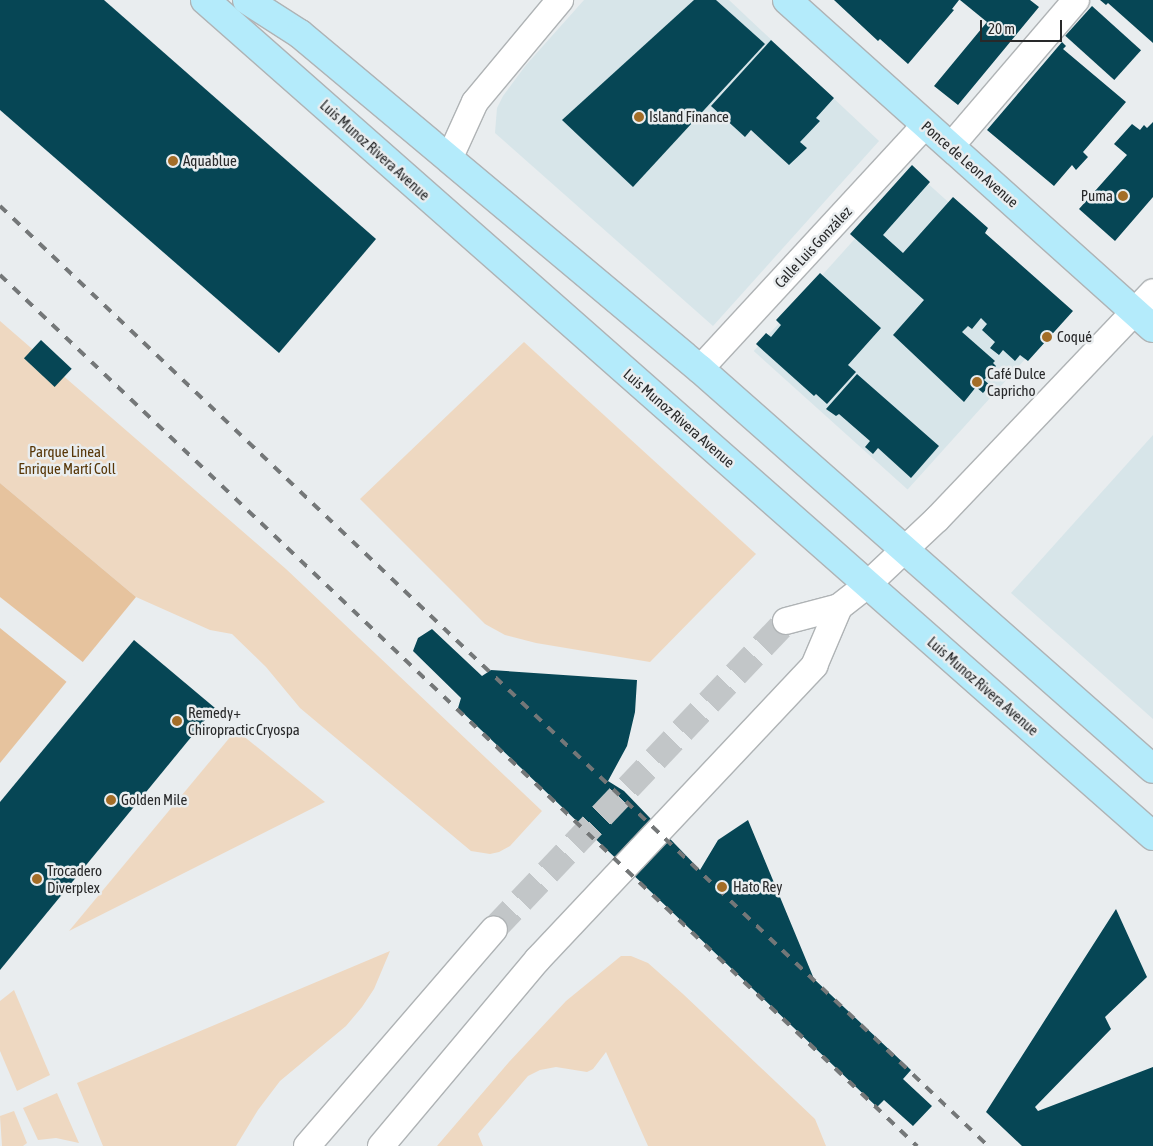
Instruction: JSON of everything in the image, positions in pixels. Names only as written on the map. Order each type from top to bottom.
[{"type":"main road","points":[[248,0],[300,34],[700,369],[1153,769]]},
{"type":"main road","name":"Ponce de Leon Avenue","points":[[787,0],[926,125],[1147,311]]},
{"type":"main road","name":"Luis Munoz Rivera Avenue","points":[[209,3],[1153,836]]},
{"type":"street","points":[[450,158],[475,102],[560,0]]},
{"type":"street","points":[[951,146],[1076,0]]},
{"type":"street","name":"Calle Luis González","points":[[700,369],[926,125]]},
{"type":"street","points":[[786,621],[839,607],[868,584],[905,550],[1147,311]]},
{"type":"street","points":[[381,1146],[538,959],[814,666],[839,607]]},
{"type":"street","points":[[308,1146],[494,929]]},
{"type":"shaded area","points":[[584,0],[729,0],[879,141],[713,326],[495,133],[497,108],[503,96],[526,65]]},
{"type":"shaded area","points":[[915,172],[1069,311],[908,490],[754,351]]},
{"type":"shaded area","points":[[1153,435],[1153,719],[1011,593]]},
{"type":"shaded area","points":[[0,483],[136,597],[0,763]]},
{"type":"green space","name":"Parque Lineal Enrique Martí Coll","points":[[0,321],[286,569],[542,811],[510,846],[490,854],[471,851],[300,708],[266,667],[232,634],[210,630],[136,597],[0,483]]},
{"type":"green space","points":[[524,342],[756,554],[650,662],[536,643],[505,635],[485,624],[360,499]]},
{"type":"green space","points":[[236,730],[325,802],[69,931]]},
{"type":"green space","points":[[390,951],[374,989],[362,1007],[346,1026],[280,1081],[258,1110],[236,1146],[103,1146],[77,1083]]},
{"type":"green space","points":[[621,956],[631,956],[648,963],[683,994],[815,1119],[826,1146],[648,1146],[606,1052],[593,1069],[587,1072],[556,1067],[540,1070],[528,1076],[478,1134],[483,1146],[437,1146],[509,1062],[566,1001]]},
{"type":"green space","points":[[14,990],[50,1075],[17,1091],[0,1051],[0,1001]]},
{"type":"green space","points":[[57,1093],[79,1143],[56,1138],[38,1140],[23,1108]]},
{"type":"green space","points":[[14,1111],[27,1143],[23,1146],[2,1146],[0,1116]]},
{"type":"pier","points":[[0,597],[84,663],[68,683],[0,628]]},
{"type":"building","name":"Aquablue","points":[[0,0],[104,0],[376,239],[279,353],[0,110]]},
{"type":"building","points":[[694,0],[716,0],[765,44],[633,187],[562,120]]},
{"type":"building","points":[[834,0],[959,0],[952,9],[954,10],[908,64],[880,39],[878,41]]},
{"type":"building","points":[[960,0],[1030,0],[1039,7],[958,105],[934,86],[987,22]]},
{"type":"building","points":[[1100,0],[1153,0],[1153,43],[1108,3],[1106,5]]},
{"type":"building","points":[[1092,6],[1141,50],[1114,80],[1065,36]]},
{"type":"building","points":[[771,40],[834,98],[816,118],[820,121],[800,142],[807,148],[789,165],[751,130],[745,137],[711,106]]},
{"type":"building","points":[[1062,42],[1066,46],[1063,49],[1126,102],[1083,152],[1088,157],[1076,170],[1072,165],[1054,186],[987,130]]},
{"type":"building","points":[[1153,122],[1153,197],[1115,241],[1079,209],[1127,155],[1114,144],[1132,124],[1140,130],[1144,125],[1147,128]]},
{"type":"building","points":[[912,165],[930,182],[883,235],[903,253],[953,197],[988,228],[985,233],[1073,311],[1028,361],[1020,355],[1015,361],[1003,350],[999,355],[990,348],[995,342],[982,330],[987,324],[981,318],[972,329],[968,326],[962,332],[995,361],[993,363],[996,366],[984,380],[990,385],[983,393],[976,387],[964,402],[893,335],[924,300],[850,234]]},
{"type":"building","points":[[820,273],[881,328],[848,365],[856,372],[827,404],[816,394],[814,396],[756,344],[766,333],[771,337],[781,325],[776,320]]},
{"type":"building","points":[[41,340],[72,369],[55,387],[24,358]]},
{"type":"building","points":[[857,374],[939,446],[911,478],[878,448],[873,454],[865,447],[870,441],[839,414],[836,416],[826,409]]},
{"type":"building","points":[[432,629],[482,676],[491,670],[637,680],[635,712],[627,746],[608,781],[624,791],[700,870],[718,840],[748,820],[814,979],[911,1070],[903,1079],[932,1106],[913,1126],[884,1100],[877,1107],[458,708],[461,698],[413,651],[418,638]]},
{"type":"building","name":"Trocadero Diverplex","points":[[134,640],[215,708],[0,970],[0,802]]},
{"type":"building","points":[[1116,909],[1147,977],[1105,1017],[1111,1029],[1035,1107],[1038,1111],[1153,1067],[1153,1146],[1022,1146],[986,1112]]},
{"type":"tunnel","points":[[494,929],[786,621]]},
{"type":"railway","points":[[0,206],[988,1146]]},
{"type":"railway","points":[[0,275],[917,1146]]},
{"type":"place","name":"Island Finance","points":[[639,117]]},
{"type":"place","name":"Aquablue","points":[[173,161]]},
{"type":"place","name":"Puma","points":[[1123,196]]},
{"type":"place","name":"Coqué","points":[[1047,337]]},
{"type":"place","name":"Café Dulce Capricho","points":[[977,382]]},
{"type":"place","name":"Remedy+ Chiropractic Cryospa","points":[[177,721]]},
{"type":"place","name":"Golden Mile","points":[[111,800]]},
{"type":"place","name":"Trocadero Diverplex","points":[[37,879]]},
{"type":"place","name":"Hato Rey","points":[[722,887]]}]
